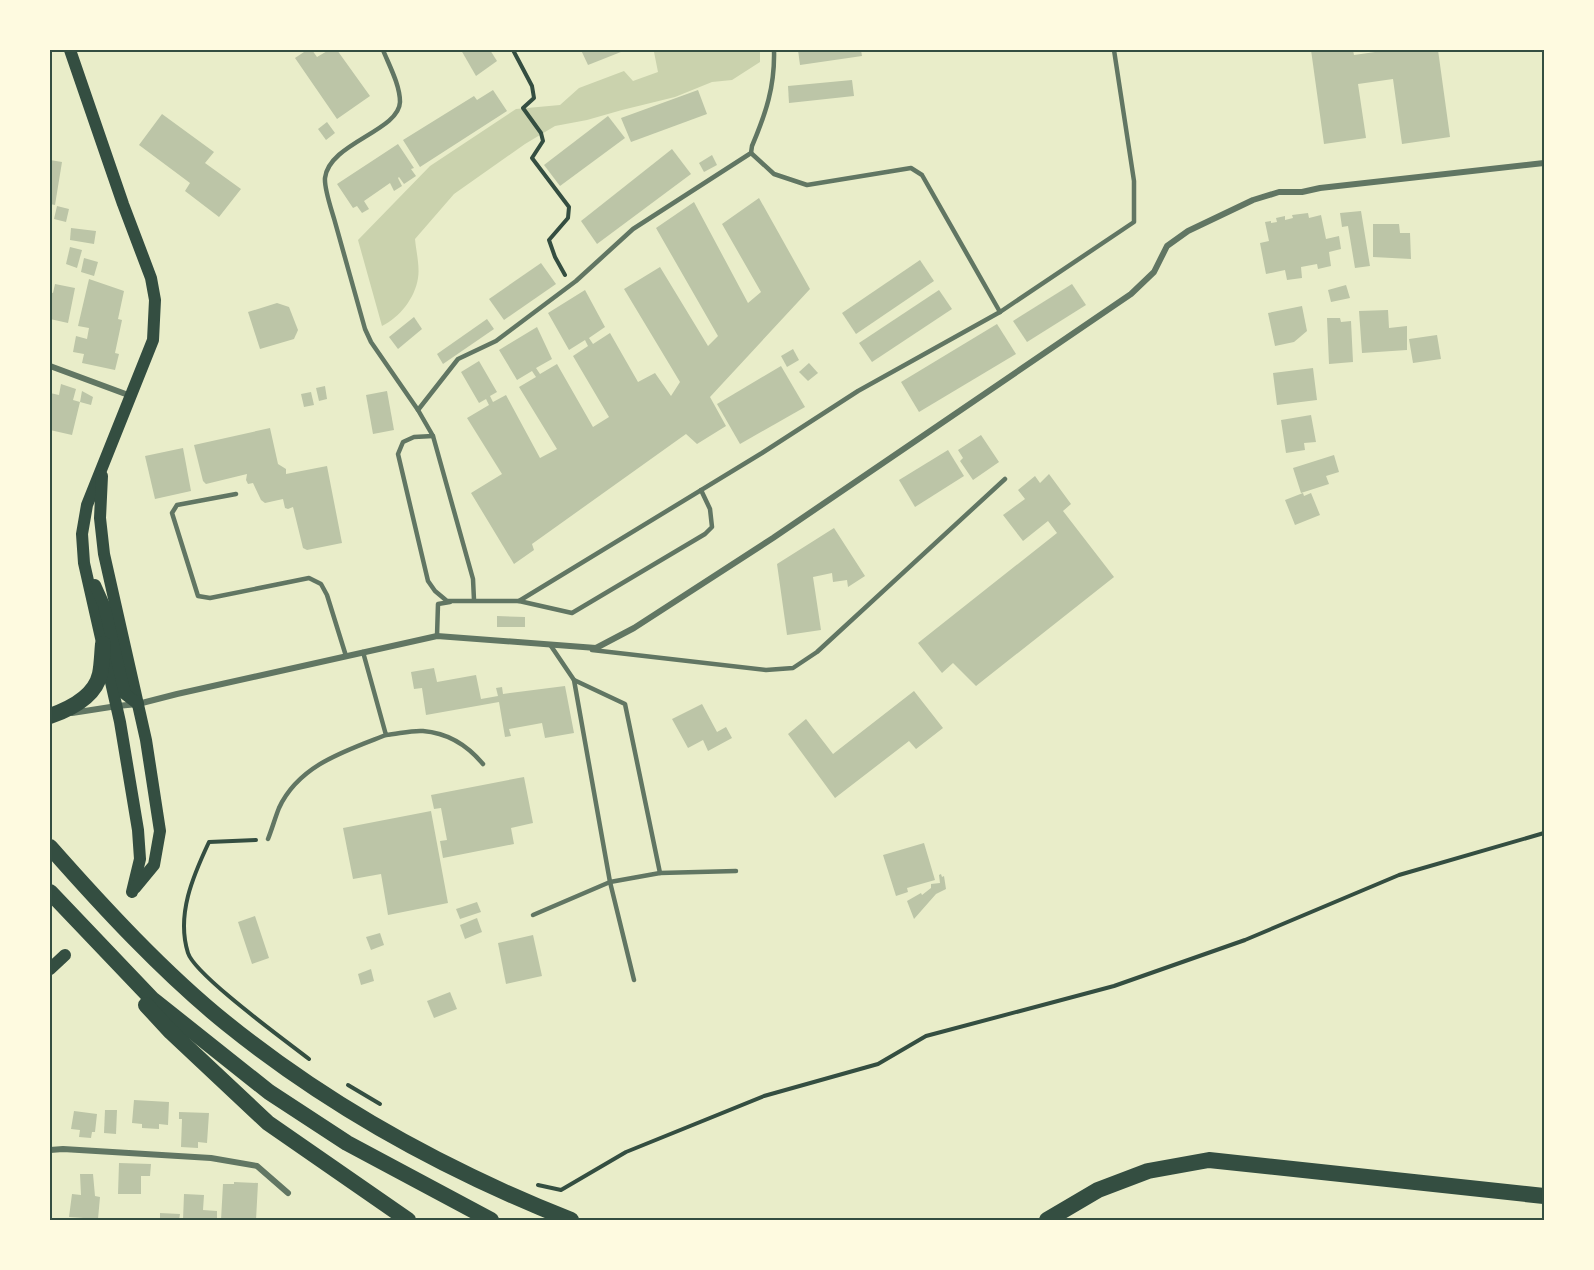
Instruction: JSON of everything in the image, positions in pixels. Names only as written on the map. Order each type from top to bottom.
[{"type":"highway","points":[[50,716],[68,710],[89,693],[100,676],[103,644]]},
{"type":"highway","points":[[50,847],[167,970],[226,1023],[287,1068],[352,1113],[438,1161],[506,1194],[571,1221]]},
{"type":"highway","points":[[50,892],[76,925],[171,1032],[268,1123],[408,1221]]},
{"type":"highway","points":[[50,892],[152,999],[269,1092],[347,1143],[491,1221]]},
{"type":"highway","points":[[1047,1221],[1098,1190],[1148,1171],[1209,1160],[1545,1196]]},
{"type":"main road","points":[[70,50],[151,278],[155,300],[153,340],[103,465],[86,514],[82,534],[84,562],[117,706],[138,830],[140,860],[132,892],[154,866],[160,831],[156,794],[138,704],[104,554],[100,518],[103,465]]},
{"type":"main road","points":[[84,562],[104,605],[125,694],[138,704]]},
{"type":"main road","points":[[50,969],[65,955]]},
{"type":"street","points":[[50,716],[138,704],[437,636],[596,648],[644,622],[773,538],[1131,294],[1154,272],[1167,246],[1188,231],[1253,200],[1280,192],[1302,192],[1320,188],[1545,163]]},
{"type":"street","points":[[50,366],[131,396]]},
{"type":"street","points":[[50,1150],[211,1158],[246,1164],[257,1166],[288,1193]]},
{"type":"lane","points":[[382,50],[399,90],[400,103],[397,112],[390,120],[341,153],[331,163],[325,178],[329,203],[364,329],[433,436],[473,579],[474,600]]},
{"type":"lane","points":[[418,410],[458,359],[496,341],[576,281],[633,229],[751,153],[770,99],[774,73],[774,50]]},
{"type":"lane","points":[[519,601],[858,391],[1000,312],[1134,222],[1134,182],[1114,50]]},
{"type":"lane","points":[[751,153],[774,174],[807,185],[911,168],[922,175],[1000,312]]},
{"type":"lane","points":[[433,436],[414,437],[403,442],[398,454],[428,581],[435,591],[447,601],[519,601],[572,614],[705,534],[712,527],[712,523],[710,509],[701,490]]},
{"type":"lane","points":[[551,646],[766,670],[793,668],[817,652],[1005,479]]},
{"type":"lane","points":[[236,494],[177,505],[172,513],[198,596],[210,598],[309,578],[321,584],[327,596],[346,656]]},
{"type":"lane","points":[[437,636],[438,603],[474,600]]},
{"type":"lane","points":[[551,646],[574,680],[610,882],[634,980]]},
{"type":"lane","points":[[363,652],[386,735]]},
{"type":"lane","points":[[574,680],[625,704],[660,873]]},
{"type":"lane","points":[[268,839],[279,807],[296,783],[313,768],[340,753],[386,735],[423,731],[451,738],[473,751],[483,764]]},
{"type":"lane","points":[[533,915],[610,882],[660,873],[736,871]]},
{"type":"path","points":[[513,50],[532,86],[534,98],[523,108],[541,133],[543,141],[532,158],[569,207],[568,218],[549,240],[555,257],[566,276],[576,281]]},
{"type":"path","points":[[527,1182],[561,1190],[626,1152],[764,1096],[878,1064],[926,1036],[1114,986],[1245,940],[1399,875],[1545,833]]},
{"type":"path","points":[[268,839],[209,842],[192,878],[183,923],[188,955],[207,978],[310,1060]]},
{"type":"path","points":[[338,1079],[385,1107]]},
{"type":"green space","points":[[662,50],[760,50],[760,62],[732,80],[712,82],[675,97],[555,126],[525,144],[454,194],[415,239],[418,273],[414,293],[401,312],[382,326],[358,240],[430,166],[516,109],[560,105],[579,88],[624,71],[633,81],[658,72],[654,52]]},
{"type":"building","points":[[307,50],[312,50],[317,57],[329,50],[337,50],[370,96],[337,119],[295,58]]},
{"type":"building","points":[[461,50],[490,50],[497,61],[476,76]]},
{"type":"building","points":[[581,50],[626,50],[588,65]]},
{"type":"building","points":[[798,50],[861,50],[862,56],[800,65]]},
{"type":"building","points":[[1311,50],[1353,50],[1354,55],[1389,50],[1438,50],[1450,137],[1402,144],[1393,79],[1358,84],[1366,138],[1324,144]]},
{"type":"building","points":[[852,80],[854,96],[789,103],[788,86]]},
{"type":"building","points":[[493,90],[507,111],[420,167],[403,140],[474,96],[477,100]]},
{"type":"building","points":[[698,90],[707,114],[631,142],[621,118]]},
{"type":"building","points":[[162,114],[214,152],[205,163],[241,189],[219,217],[185,191],[190,183],[139,145]]},
{"type":"building","points":[[608,116],[625,138],[560,186],[544,165]]},
{"type":"building","points":[[327,122],[335,133],[326,140],[318,129]]},
{"type":"building","points":[[398,144],[414,168],[411,169],[416,176],[404,184],[399,177],[402,186],[394,191],[390,183],[364,201],[369,209],[362,213],[357,206],[353,208],[337,184]]},
{"type":"building","points":[[672,149],[691,174],[597,244],[581,221]]},
{"type":"building","points":[[712,155],[717,165],[704,172],[699,163]]},
{"type":"building","points":[[50,160],[62,162],[55,205],[50,204]]},
{"type":"building","points":[[759,198],[810,289],[710,397],[726,426],[697,444],[686,434],[532,544],[534,550],[514,564],[471,493],[502,474],[467,418],[489,405],[486,399],[479,403],[461,372],[479,361],[497,392],[490,396],[493,402],[506,395],[540,458],[557,449],[519,387],[536,377],[532,371],[517,380],[499,350],[537,327],[552,359],[536,368],[540,374],[557,364],[593,427],[609,417],[573,356],[588,346],[585,340],[569,350],[548,313],[585,290],[605,327],[589,338],[593,344],[610,333],[638,382],[655,373],[671,396],[680,382],[624,289],[660,267],[708,346],[718,336],[656,228],[694,202],[748,303],[761,292],[722,224]]},
{"type":"building","points":[[57,206],[69,209],[66,222],[54,219]]},
{"type":"building","points":[[1361,211],[1370,266],[1355,268],[1348,226],[1342,227],[1340,213]]},
{"type":"building","points":[[1308,213],[1309,218],[1321,215],[1326,239],[1339,236],[1341,249],[1329,252],[1331,266],[1318,269],[1317,264],[1301,267],[1302,278],[1287,280],[1285,270],[1266,274],[1260,243],[1269,241],[1265,222],[1277,222],[1276,218],[1285,216],[1285,220],[1293,218],[1292,215]]},
{"type":"building","points":[[1373,224],[1399,224],[1400,233],[1410,233],[1411,259],[1373,257]]},
{"type":"building","points":[[71,228],[96,231],[94,244],[70,240]]},
{"type":"building","points":[[70,247],[82,250],[77,268],[66,264]]},
{"type":"building","points":[[84,258],[98,262],[94,276],[81,272]]},
{"type":"building","points":[[920,260],[934,281],[856,334],[842,313]]},
{"type":"building","points":[[541,263],[556,284],[504,320],[489,299]]},
{"type":"building","points":[[89,279],[124,291],[118,319],[122,320],[115,353],[119,354],[115,370],[82,363],[84,354],[73,352],[76,336],[87,339],[89,328],[78,326]]},
{"type":"building","points":[[55,284],[75,288],[68,323],[50,319],[50,292],[53,293]]},
{"type":"building","points":[[1072,284],[1086,305],[1027,342],[1013,321]]},
{"type":"building","points":[[1346,285],[1350,298],[1331,302],[1328,290]]},
{"type":"building","points":[[939,290],[952,309],[872,362],[859,343]]},
{"type":"building","points":[[277,303],[289,307],[298,330],[294,339],[260,349],[248,312]]},
{"type":"building","points":[[1302,306],[1307,331],[1294,342],[1275,346],[1268,313]]},
{"type":"building","points":[[1388,310],[1389,328],[1407,326],[1407,350],[1362,353],[1359,311]]},
{"type":"building","points":[[414,317],[422,329],[398,349],[389,337]]},
{"type":"building","points":[[1327,318],[1340,318],[1341,322],[1351,321],[1353,362],[1329,364]]},
{"type":"building","points":[[487,319],[494,329],[443,364],[437,354]]},
{"type":"building","points":[[997,324],[1016,354],[919,412],[901,382]]},
{"type":"building","points":[[1437,335],[1441,359],[1413,363],[1409,339]]},
{"type":"building","points":[[793,349],[799,360],[787,367],[781,356]]},
{"type":"building","points":[[809,363],[818,373],[808,381],[799,372]]},
{"type":"building","points":[[781,366],[805,407],[740,444],[717,404]]},
{"type":"building","points":[[1313,368],[1317,400],[1277,405],[1273,373]]},
{"type":"building","points":[[61,384],[76,389],[73,400],[80,402],[72,435],[50,430],[52,424],[50,424],[50,393],[59,395]]},
{"type":"building","points":[[325,386],[327,399],[319,401],[316,388]]},
{"type":"building","points":[[82,391],[93,397],[91,405],[80,402]]},
{"type":"building","points":[[387,391],[394,430],[373,434],[366,395]]},
{"type":"building","points":[[311,392],[314,405],[304,407],[301,394]]},
{"type":"building","points":[[1311,415],[1316,442],[1304,443],[1305,450],[1286,453],[1281,420]]},
{"type":"building","points":[[270,428],[278,464],[286,469],[286,474],[327,466],[342,543],[307,550],[303,548],[293,507],[285,508],[283,499],[265,503],[261,500],[253,483],[248,484],[247,474],[206,484],[203,481],[194,445]]},
{"type":"building","points":[[981,435],[999,462],[973,480],[960,461],[963,458],[958,450]]},
{"type":"building","points":[[183,448],[191,491],[155,499],[145,456]]},
{"type":"building","points":[[948,450],[964,476],[915,507],[899,480]]},
{"type":"building","points":[[1334,455],[1339,472],[1326,476],[1329,484],[1301,493],[1293,468]]},
{"type":"building","points":[[1049,474],[1071,504],[1063,511],[1114,577],[976,686],[953,663],[942,673],[918,643],[1057,533],[1048,521],[1023,541],[1003,515],[1025,499],[1018,490],[1035,476],[1040,483]]},
{"type":"building","points":[[1303,493],[1304,496],[1311,493],[1320,515],[1295,525],[1285,500]]},
{"type":"building","points":[[834,528],[865,576],[848,587],[847,580],[833,582],[832,573],[813,577],[821,630],[787,635],[777,564]]},
{"type":"building","points":[[497,616],[525,617],[525,627],[497,627]]},
{"type":"building","points":[[434,668],[437,682],[476,675],[481,699],[498,696],[496,688],[502,687],[503,694],[565,686],[574,733],[545,738],[542,723],[509,729],[511,736],[505,737],[499,702],[426,715],[422,688],[414,689],[411,672]]},
{"type":"building","points":[[914,691],[943,728],[916,749],[909,741],[835,798],[788,734],[806,719],[833,754]]},
{"type":"building","points":[[702,704],[717,732],[726,727],[732,738],[708,751],[703,740],[688,748],[672,719]]},
{"type":"building","points":[[524,777],[533,823],[511,828],[514,844],[443,858],[440,841],[447,840],[441,808],[434,809],[431,795]]},
{"type":"building","points":[[431,811],[448,903],[388,915],[381,874],[353,879],[343,828]]},
{"type":"building","points":[[924,843],[935,880],[907,888],[908,892],[896,896],[883,855]]},
{"type":"building","points":[[941,874],[942,877],[944,876],[946,889],[936,894],[914,919],[907,901],[921,893],[922,895],[931,888],[931,884],[940,883],[939,875]]},
{"type":"building","points":[[477,902],[481,912],[460,919],[456,909]]},
{"type":"building","points":[[255,916],[269,958],[252,964],[238,922]]},
{"type":"building","points":[[477,918],[482,932],[465,939],[460,925]]},
{"type":"building","points":[[380,933],[384,945],[371,950],[366,937]]},
{"type":"building","points":[[533,935],[542,976],[506,984],[498,943]]},
{"type":"building","points":[[371,969],[374,981],[361,985],[358,974]]},
{"type":"building","points":[[450,992],[457,1009],[434,1018],[427,1001]]},
{"type":"building","points":[[134,1100],[169,1102],[168,1125],[159,1124],[159,1129],[142,1128],[142,1124],[132,1123]]},
{"type":"building","points":[[105,1110],[117,1110],[116,1134],[104,1133]]},
{"type":"building","points":[[74,1111],[97,1114],[95,1132],[92,1132],[91,1138],[79,1137],[80,1130],[71,1129]]},
{"type":"building","points":[[179,1112],[209,1113],[207,1143],[198,1142],[198,1148],[181,1147],[182,1119],[179,1119]]},
{"type":"building","points":[[119,1163],[151,1164],[150,1176],[141,1176],[141,1194],[118,1194]]},
{"type":"building","points":[[80,1174],[93,1174],[95,1196],[100,1197],[98,1219],[69,1217],[72,1194],[81,1195]]},
{"type":"building","points":[[234,1182],[258,1183],[256,1220],[221,1220],[223,1184],[234,1184]]},
{"type":"building","points":[[184,1194],[204,1195],[203,1210],[217,1211],[217,1220],[183,1220]]},
{"type":"building","points":[[160,1213],[180,1214],[179,1220],[160,1220]]}]
